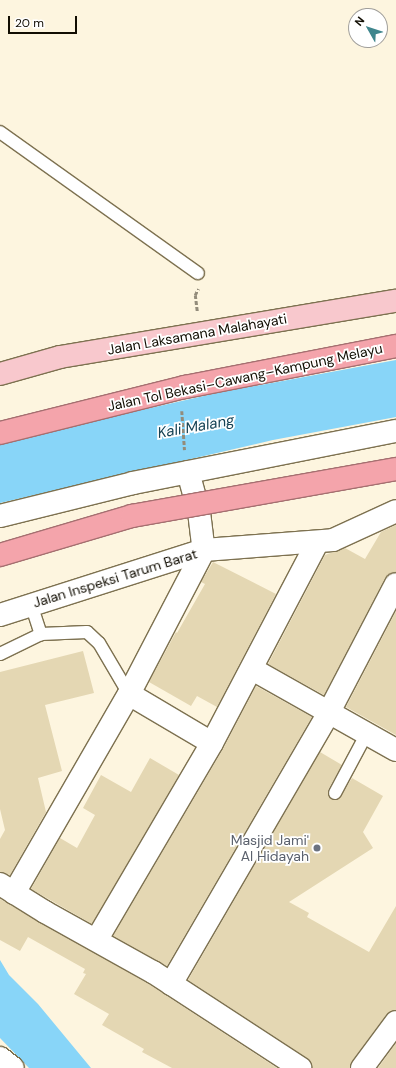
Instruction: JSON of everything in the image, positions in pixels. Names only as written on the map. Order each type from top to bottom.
[{"type":"highway","name":"Jalan Tol Bekasi–Cawang–Kampung Melayu","points":[[0,433],[185,387],[396,346]]},
{"type":"highway","points":[[0,555],[132,516],[396,469]]},
{"type":"main road","name":"Jalan Laksamana Malahayati","points":[[0,374],[60,358],[200,332],[396,301]]},
{"type":"street","points":[[0,516],[187,462],[396,431]]},
{"type":"street","name":"Jalan Inspeksi Tarum Barat","points":[[0,616],[31,604],[204,550],[199,512],[187,462]]},
{"type":"street","points":[[300,1068],[171,984],[97,939],[7,888],[129,694],[204,550],[317,543],[333,540],[396,511]]},
{"type":"street","points":[[97,939],[212,743],[317,543]]},
{"type":"street","points":[[171,984],[329,712],[396,584]]},
{"type":"street","points":[[252,669],[396,750]]},
{"type":"street","points":[[129,694],[212,743]]},
{"type":"street","points":[[362,1068],[396,1022]]},
{"type":"street","points":[[0,1058],[13,1068]]},
{"type":"lane","points":[[0,132],[198,273]]},
{"type":"lane","points":[[31,604],[41,634]]},
{"type":"lane","points":[[0,654],[41,634],[87,632],[99,643],[129,694]]},
{"type":"lane","points":[[335,793],[367,734]]},
{"type":"path","points":[[198,273],[199,287],[195,295],[200,332]]},
{"type":"path","points":[[182,407],[187,462]]},
{"type":"water","name":"Kali Malang","points":[[396,360],[396,417],[273,440],[0,503],[0,442],[217,393]]},
{"type":"water","points":[[0,960],[9,975],[38,1004],[91,1068],[29,1068],[0,1038]]},
{"type":"building","points":[[396,525],[396,572],[385,578],[324,695],[268,664],[325,555],[345,548],[365,559],[381,532]]},
{"type":"building","points":[[213,562],[276,594],[217,707],[197,696],[191,706],[149,682],[176,632],[177,633],[205,584],[201,582]]},
{"type":"building","points":[[396,611],[396,735],[346,707]]},
{"type":"building","points":[[83,651],[94,693],[45,705],[62,771],[38,778],[46,812],[10,875],[0,872],[0,839],[5,830],[0,809],[0,672]]},
{"type":"building","points":[[256,686],[312,717],[167,966],[113,936],[223,749]]},
{"type":"building","points":[[320,752],[342,765],[328,790],[331,799],[339,799],[352,778],[383,796],[363,832],[373,848],[289,902],[309,913],[307,917],[369,952],[396,906],[396,1010],[386,1015],[352,1061],[350,1068],[312,1068],[307,1058],[188,980]]},
{"type":"building","points":[[150,758],[179,775],[92,924],[31,889],[60,838],[77,848],[95,815],[83,808],[101,775],[131,792]]},
{"type":"building","points":[[0,899],[147,983],[277,1068],[172,1068],[142,1052],[144,1049],[102,1025],[109,1014],[74,994],[86,974],[83,973],[85,969],[28,937],[20,951],[0,940]]},
{"type":"building","points":[[396,1043],[396,1068],[378,1068]]},
{"type":"place","name":"Masjid Jami' Al Hidayah","points":[[317,848]]}]
